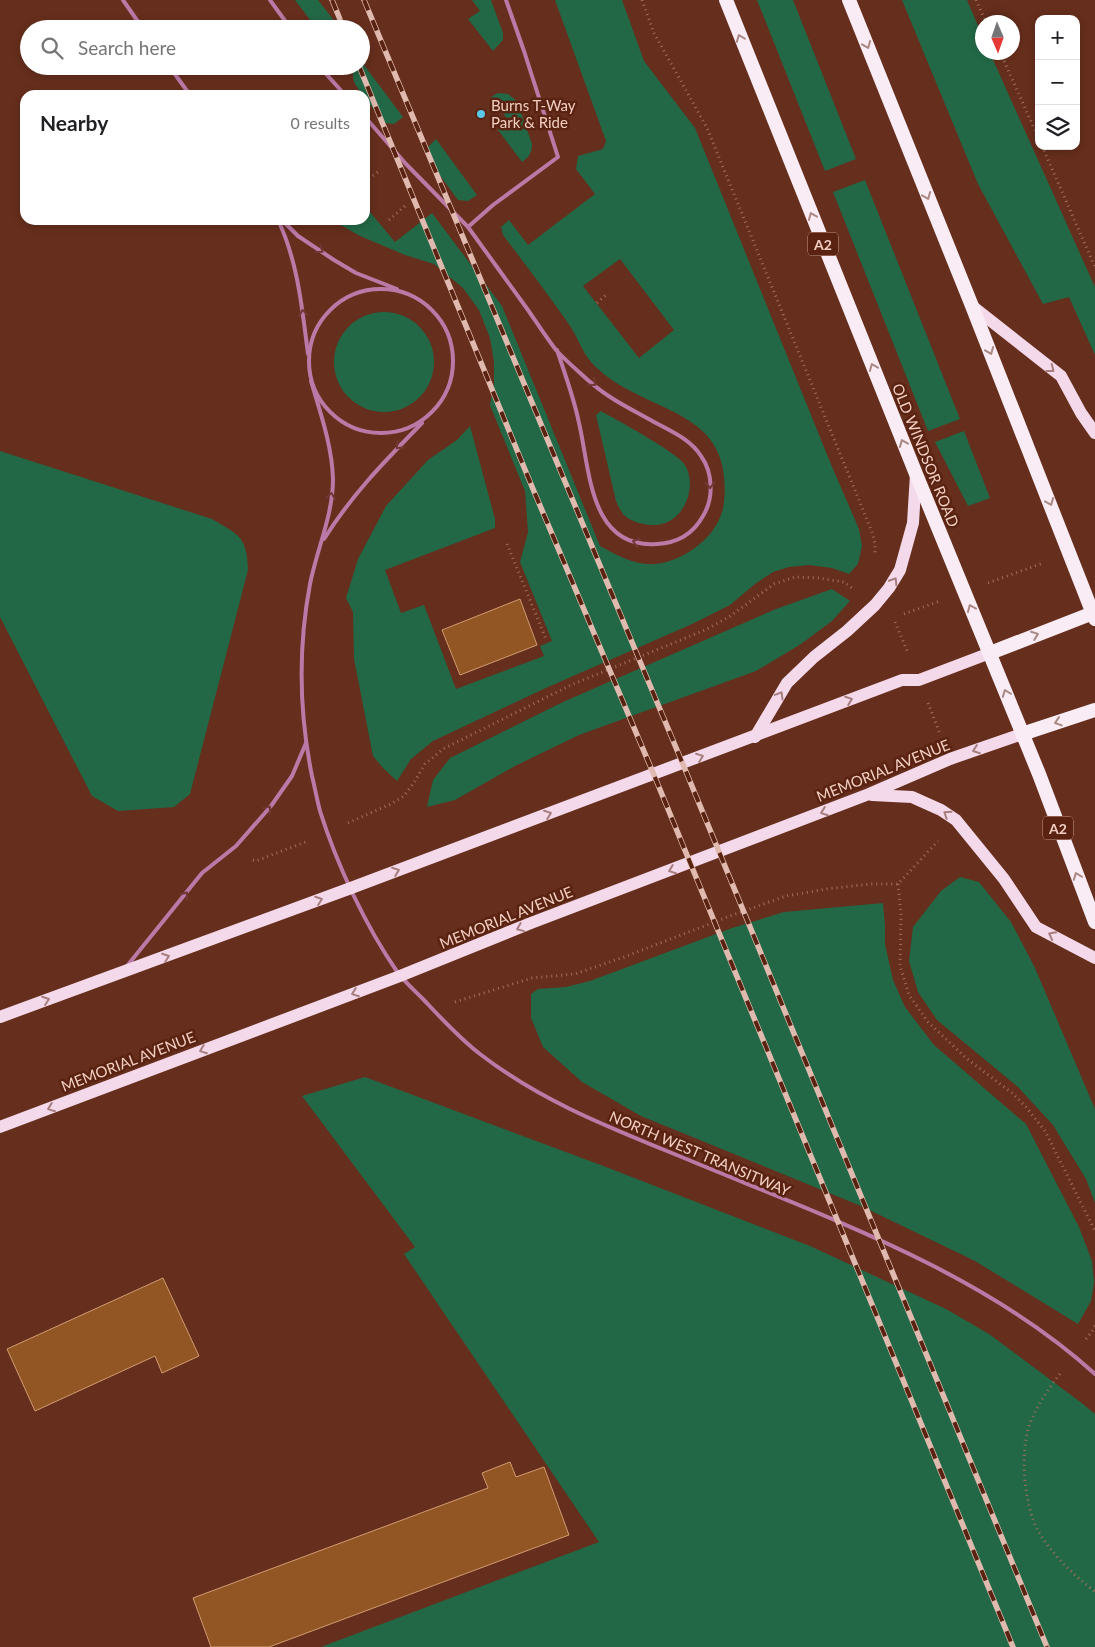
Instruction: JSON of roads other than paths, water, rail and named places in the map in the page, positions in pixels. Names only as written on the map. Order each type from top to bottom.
[{"type":"highway","name":"OLD WINDSOR ROAD","points":[[726,0],[916,474],[1039,774],[1095,922]]},
{"type":"highway","points":[[849,0],[1094,615],[990,652]]},
{"type":"highway","points":[[1022,734],[1095,710]]},
{"type":"main road","points":[[972,306],[1060,376],[1095,433]]},
{"type":"main road","points":[[755,736],[787,683],[814,657],[847,631],[890,588],[900,570],[912,522],[916,474]]},
{"type":"main road","points":[[0,1017],[351,888],[902,680],[918,680],[990,652]]},
{"type":"main road","name":"MEMORIAL AVENUE","points":[[0,1127],[400,976],[531,923],[869,794],[950,759],[1022,734]]},
{"type":"main road","points":[[869,794],[912,797],[941,810],[956,820],[1004,880],[1036,927],[1095,958]]},
{"type":"lane","points":[[123,0],[137,20]]},
{"type":"lane","points":[[270,0],[284,20]]},
{"type":"lane","points":[[468,227],[558,157],[506,0]]},
{"type":"lane","points":[[176,75],[186,90]]},
{"type":"lane","points":[[327,75],[341,90]]},
{"type":"lane","points":[[370,123],[406,164],[468,227],[557,350],[590,382],[616,401],[681,436],[692,444],[702,456],[709,470],[711,483],[710,499],[705,514],[695,529],[683,538],[667,544],[649,545],[630,541],[615,532],[602,517],[594,496],[572,392],[557,350]]},
{"type":"lane","points":[[120,974],[202,873],[236,846],[271,806],[292,776],[306,743],[302,702],[301,660],[304,624],[310,580],[329,511],[333,483],[332,458],[312,380],[294,261],[280,225]]},
{"type":"lane","points":[[287,225],[298,236],[356,273],[406,292],[422,301],[436,313],[446,328],[452,345],[454,362],[451,380],[444,397],[434,411],[359,490],[341,512],[321,543]]},
{"type":"lane","points":[[309,361],[311,341],[319,323],[332,308],[348,296],[367,290],[387,289],[406,292]]},
{"type":"lane","points":[[312,380],[320,398],[332,414],[348,425],[367,432],[385,433],[403,430],[420,422],[434,411]]},
{"type":"lane","name":"NORTH WEST TRANSITWAY","points":[[306,743],[319,807],[327,832],[351,888],[379,942],[400,976],[478,1052],[540,1094],[572,1111],[880,1240],[943,1271],[1028,1321],[1074,1355],[1095,1374]]},
{"type":"railway","points":[[332,0],[340,20]]},
{"type":"railway","points":[[364,0],[682,762],[1047,1647]]},
{"type":"railway","points":[[363,75],[369,90]]},
{"type":"railway","points":[[370,93],[533,489],[654,775],[1013,1647]]},
{"type":"place","name":"Burns T-Way Park & Ride","points":[[481,114]]}]
